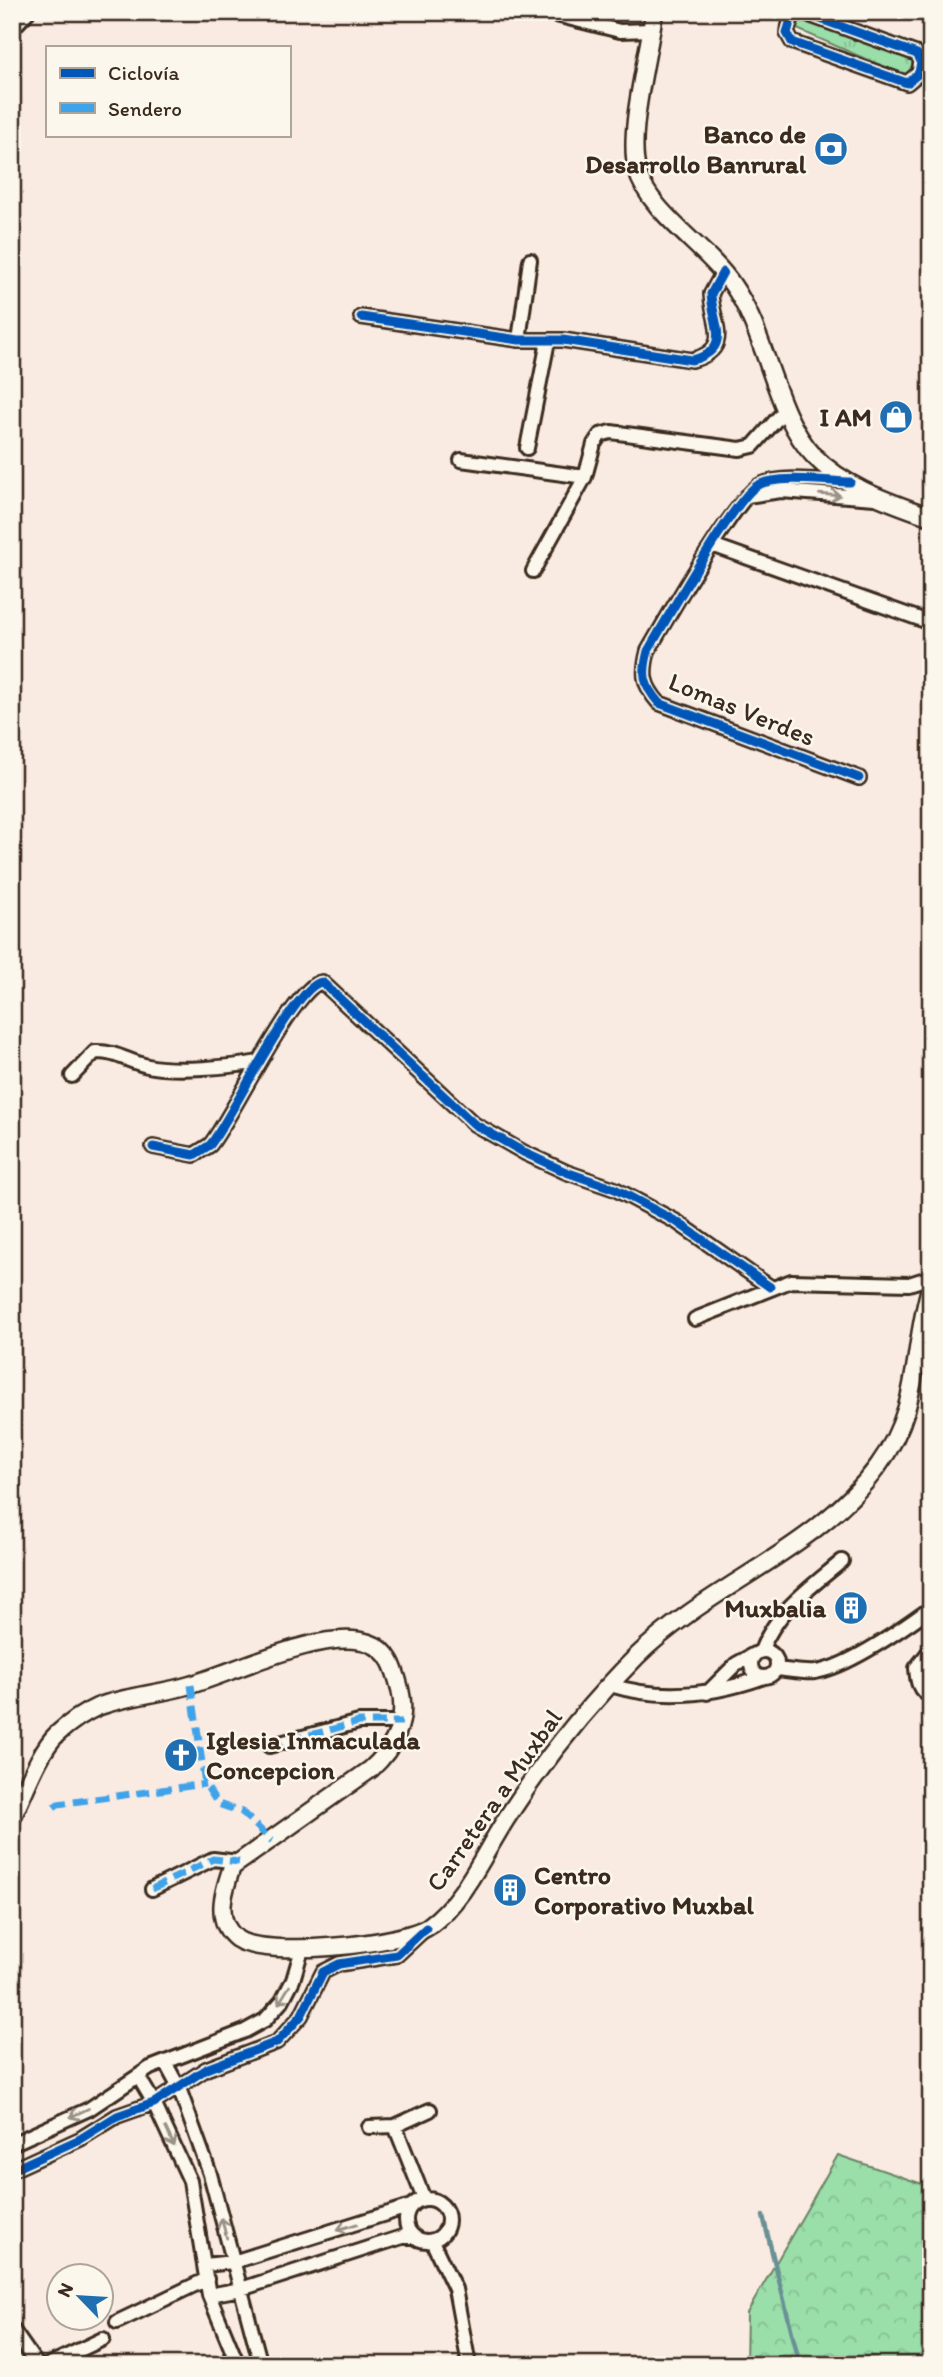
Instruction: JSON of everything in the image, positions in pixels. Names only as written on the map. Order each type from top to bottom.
[{"type":"main road","points":[[654,12],[636,136],[635,157],[644,187],[723,272],[752,319],[785,410],[814,456],[849,482],[879,498],[931,517]]},
{"type":"main road","name":"Carretera a Muxbal","points":[[402,1722],[386,1755],[371,1769],[232,1867],[225,1886],[222,1915],[238,1940],[255,1945],[302,1949],[399,1938],[426,1928],[452,1904],[545,1761],[639,1655],[697,1608],[813,1530],[876,1469],[900,1429],[911,1398],[924,1307],[931,1286]]},
{"type":"main road","points":[[12,1818],[48,1745],[56,1735],[85,1714],[98,1707],[191,1685],[258,1659],[297,1649],[332,1641],[354,1640],[369,1642],[383,1650],[393,1664],[397,1678],[402,1698],[402,1722]]},
{"type":"street","points":[[12,29],[28,12]]},
{"type":"street","points":[[544,12],[620,31],[652,30]]},
{"type":"street","points":[[793,12],[788,36],[795,43],[907,83],[919,73],[921,61],[917,54],[801,12]]},
{"type":"street","points":[[519,340],[530,261]]},
{"type":"street","points":[[361,317],[519,340],[563,340],[680,360],[703,357],[711,350],[719,333],[711,295],[723,272]]},
{"type":"street","points":[[527,448],[548,341]]},
{"type":"street","points":[[533,571],[585,477],[595,441],[604,433],[740,449],[753,446],[785,410]]},
{"type":"street","points":[[461,460],[585,477]]},
{"type":"street","name":"Lomas Verdes","points":[[849,482],[775,481],[757,486],[712,545],[648,651],[643,669],[645,687],[659,702],[859,778]]},
{"type":"street","points":[[747,496],[781,491],[879,498]]},
{"type":"street","points":[[712,545],[931,624]]},
{"type":"street","points":[[153,1147],[194,1155],[202,1152],[217,1136],[259,1062],[307,990],[322,982],[474,1124],[525,1153],[566,1172],[615,1189],[677,1222],[770,1287]]},
{"type":"street","points":[[72,1076],[95,1052],[110,1051],[148,1066],[234,1066],[259,1062]]},
{"type":"street","points":[[695,1319],[770,1287],[805,1279],[909,1284],[931,1276]]},
{"type":"street","points":[[764,1677],[752,1669],[770,1628],[789,1606],[842,1561]]},
{"type":"street","points":[[610,1685],[637,1693],[707,1693],[733,1688],[776,1670],[816,1672],[833,1667],[886,1639],[931,1608]]},
{"type":"street","points":[[931,1649],[916,1668],[918,1684],[925,1694],[931,1696]]},
{"type":"street","points":[[707,1693],[736,1664],[758,1653],[775,1655],[776,1670]]},
{"type":"street","points":[[269,1746],[359,1722],[402,1722]]},
{"type":"street","points":[[152,1889],[213,1858],[239,1862]]},
{"type":"street","points":[[12,2170],[80,2139],[117,2116],[154,2103],[206,2070],[277,2042],[301,2016],[323,1972],[339,1964],[397,1955],[426,1928]]},
{"type":"street","points":[[12,2144],[89,2109],[150,2068],[166,2064],[196,2048],[245,2031],[265,2020],[282,2001],[293,1980],[302,1949]]},
{"type":"street","points":[[166,2064],[179,2088],[210,2174],[261,2365]]},
{"type":"street","points":[[138,2076],[154,2103],[190,2181],[209,2295],[238,2365]]},
{"type":"street","points":[[369,2127],[395,2126],[430,2110]]},
{"type":"street","points":[[395,2126],[424,2199]]},
{"type":"street","points":[[205,2265],[233,2262],[411,2206],[424,2199],[438,2201],[448,2212],[444,2233],[432,2241],[402,2236],[241,2289],[209,2295]]},
{"type":"street","points":[[411,2206],[407,2226],[415,2237]]},
{"type":"street","points":[[432,2241],[455,2289],[469,2365]]},
{"type":"street","points":[[117,2322],[207,2279]]},
{"type":"street","points":[[12,2329],[37,2365]]},
{"type":"street","points":[[48,2365],[103,2339]]},
{"type":"green space","points":[[800,19],[914,60],[907,77],[797,29]]},
{"type":"green space","points":[[838,2155],[931,2187],[931,2365],[746,2365],[747,2313]]},
{"type":"waterway","points":[[763,2216],[800,2365]]},
{"type":"marked path","points":[[191,1685],[205,1784],[218,1804],[242,1812],[272,1841]]},
{"type":"marked path","points":[[269,1746],[359,1722],[402,1722]]},
{"type":"marked path","points":[[54,1807],[58,1804],[205,1784]]},
{"type":"marked path","points":[[152,1889],[213,1859],[239,1862]]},
{"type":"cycle path","points":[[793,12],[787,33],[792,42],[907,83],[919,73],[921,61],[917,54],[801,12]]},
{"type":"cycle path","points":[[361,317],[519,340],[563,340],[692,360],[705,355],[717,342],[717,324],[711,294],[723,272]]},
{"type":"cycle path","points":[[850,482],[778,480],[758,485],[748,494],[701,561],[648,651],[645,679],[659,703],[859,778]]},
{"type":"cycle path","points":[[153,1147],[194,1155],[210,1145],[280,1028],[310,989],[322,982],[474,1124],[525,1153],[566,1172],[615,1189],[677,1222],[770,1287]]},
{"type":"cycle path","points":[[12,2170],[80,2139],[117,2116],[154,2103],[206,2069],[277,2042],[301,2016],[323,1972],[339,1964],[397,1955],[426,1928]]},
{"type":"place","name":"Banco de Desarrollo Banrural","points":[[831,149]]},
{"type":"place","name":"I AM","points":[[896,417]]},
{"type":"place","name":"Muxbalia","points":[[851,1608]]},
{"type":"place","name":"Iglesia Inmaculada Concepcion","points":[[181,1755]]},
{"type":"place","name":"Centro Corporativo Muxbal","points":[[510,1890]]}]
